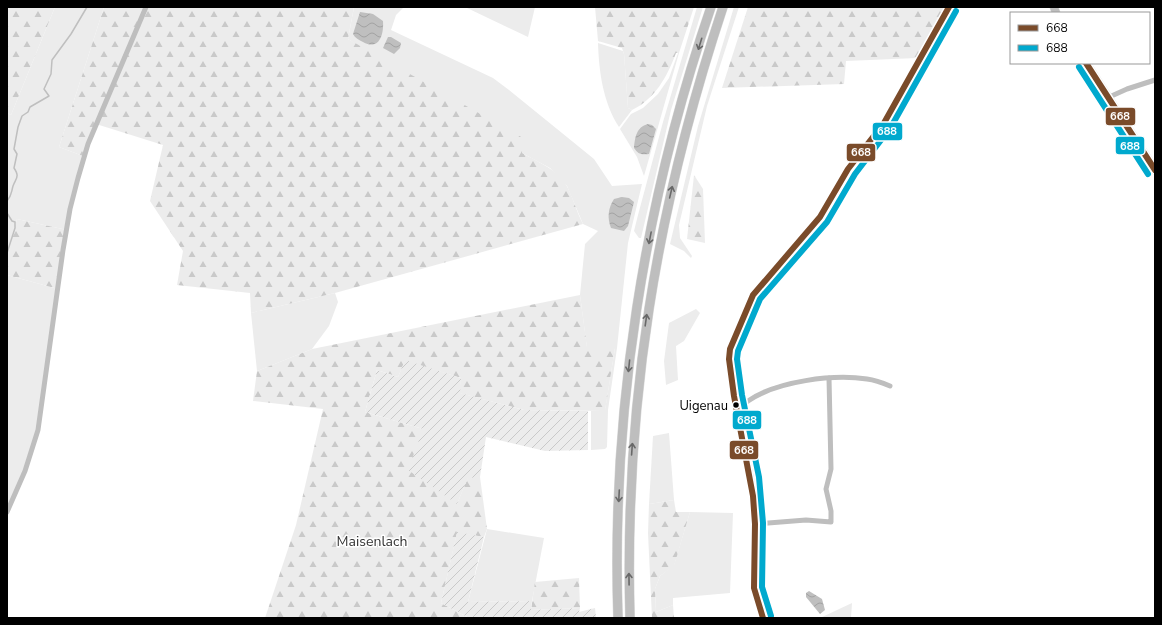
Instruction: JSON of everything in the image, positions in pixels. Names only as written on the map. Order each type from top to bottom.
[{"type":"highway","points":[[618,618],[617,554],[621,460],[630,364],[640,293],[664,172],[690,75],[712,7]]},
{"type":"highway","points":[[630,618],[628,553],[632,453],[647,312],[664,222],[681,148],[696,93],[724,7]]},
{"type":"main road","points":[[1087,64],[1107,98],[1155,170]]},
{"type":"street","points":[[7,512],[25,471],[38,430],[64,250],[76,184],[88,144],[146,7]]},
{"type":"street","points":[[763,618],[754,588],[755,524],[751,478],[729,359],[730,349],[748,305],[761,286],[820,217],[848,169],[884,123],[950,7]]},
{"type":"street","points":[[1107,98],[1127,89],[1155,80]]},
{"type":"street","points":[[738,412],[748,401],[772,389],[802,382],[829,378],[869,379],[890,386]]},
{"type":"street","points":[[755,524],[806,520],[831,522],[831,511],[826,489],[831,468],[829,378]]},
{"type":"green space","points":[[7,7],[55,7],[11,115],[7,113]]},
{"type":"green space","points":[[55,7],[104,7],[59,147],[83,156],[67,230],[17,219],[7,253],[7,113],[11,115]]},
{"type":"green space","points":[[104,7],[354,7],[348,39],[523,138],[522,153],[548,167],[562,179],[568,188],[583,224],[335,293],[251,313],[250,293],[177,285],[183,251],[150,201],[163,145],[96,124],[83,156],[59,147]]},
{"type":"green space","points":[[354,7],[404,7],[396,15],[391,30],[493,78],[594,159],[612,186],[642,184],[628,243],[617,348],[608,410],[607,447],[605,449],[591,450],[591,411],[605,410],[615,348],[587,348],[580,295],[585,244],[598,231],[583,224],[567,186],[550,168],[522,153],[348,39]]},
{"type":"green space","points":[[465,7],[535,7],[528,37]]},
{"type":"green space","points":[[595,7],[694,7],[679,53],[676,53],[664,79],[647,100],[632,110],[628,108],[624,54],[622,48],[598,41]]},
{"type":"green space","points":[[697,7],[703,7],[671,110],[641,238],[639,238],[634,231],[638,215],[663,122]]},
{"type":"green space","points":[[734,7],[739,7],[707,106],[679,225],[680,238],[692,256],[691,258],[684,251],[670,244],[698,126]]},
{"type":"green space","points":[[748,7],[947,7],[917,58],[846,61],[844,84],[722,88]]},
{"type":"green space","points":[[598,43],[623,51],[624,54],[628,108],[632,110],[619,127],[609,107],[603,86],[599,65]]},
{"type":"green space","points":[[678,53],[644,176],[637,157],[620,129],[631,114],[643,108],[658,94],[669,78]]},
{"type":"green space","points":[[694,175],[703,189],[705,243],[687,239]]},
{"type":"green space","points":[[17,219],[67,230],[58,289],[7,275],[7,253]]},
{"type":"green space","points":[[7,275],[58,289],[48,373],[38,429],[20,482],[7,507]]},
{"type":"green space","points":[[335,293],[338,302],[329,326],[312,349],[257,371],[251,313]]},
{"type":"green space","name":"Maisenlach","points":[[580,295],[587,347],[615,348],[605,411],[524,410],[459,393],[461,378],[405,361],[398,377],[377,370],[365,412],[423,429],[457,504],[468,477],[480,477],[487,529],[484,537],[457,533],[441,603],[469,618],[265,618],[296,525],[323,409],[253,401],[257,371],[312,349]]},
{"type":"green space","points":[[696,309],[700,313],[684,341],[676,346],[678,380],[666,385],[664,361],[669,323]]},
{"type":"green space","points":[[405,360],[461,378],[460,393],[524,410],[588,411],[588,450],[545,451],[486,437],[480,477],[468,478],[457,504],[408,470],[423,429],[365,412],[377,370],[398,377]]},
{"type":"green space","points":[[669,433],[674,500],[649,504],[653,436]]},
{"type":"green space","points":[[674,500],[676,512],[690,512],[674,566],[660,576],[655,589],[656,612],[673,605],[674,618],[652,618],[648,533],[649,504]]},
{"type":"green space","points":[[690,512],[733,513],[730,593],[673,598],[673,605],[656,612],[655,589],[660,576],[674,565]]},
{"type":"green space","points":[[487,529],[544,538],[532,601],[468,602]]},
{"type":"green space","points":[[457,532],[484,537],[468,602],[532,601],[531,610],[580,608],[579,612],[595,608],[596,618],[469,618],[441,603]]},
{"type":"green space","points":[[579,578],[580,608],[531,610],[535,582]]},
{"type":"green space","points":[[852,603],[851,618],[820,618]]},
{"type":"water","points":[[360,12],[373,14],[383,21],[383,31],[377,43],[368,44],[357,39],[353,34]]},
{"type":"water","points":[[388,37],[391,37],[401,43],[400,48],[394,54],[383,48]]},
{"type":"water","points":[[644,125],[652,125],[656,129],[649,154],[638,153],[634,148],[637,133]]},
{"type":"water","points":[[622,197],[629,198],[634,202],[628,226],[624,231],[611,228],[609,217],[609,209],[614,199]]},
{"type":"water","points":[[809,591],[822,599],[825,610],[820,614],[806,597],[806,593]]},
{"type":"waterway","points":[[7,201],[11,195],[17,177],[17,173],[14,168],[17,154],[14,149],[18,127],[22,116],[28,112],[30,107],[49,96],[44,89],[51,74],[52,60],[71,34],[87,7]]},
{"type":"waterway","points":[[7,213],[12,221],[15,222],[15,228],[7,253]]},
{"type":"transit line","name":"668","points":[[763,618],[754,588],[755,524],[753,496],[734,396],[729,359],[730,349],[753,295],[820,217],[848,169],[884,123],[949,7]]},
{"type":"transit line","name":"688","points":[[771,616],[762,587],[763,523],[759,477],[742,395],[737,359],[738,351],[760,299],[827,222],[855,174],[891,127],[956,11]]},
{"type":"transit line","name":"668","points":[[1087,64],[1155,170]]},
{"type":"transit line","name":"688","points":[[1079,67],[1148,174]]},
{"type":"place","name":"Uigenau","points":[[736,405]]}]
